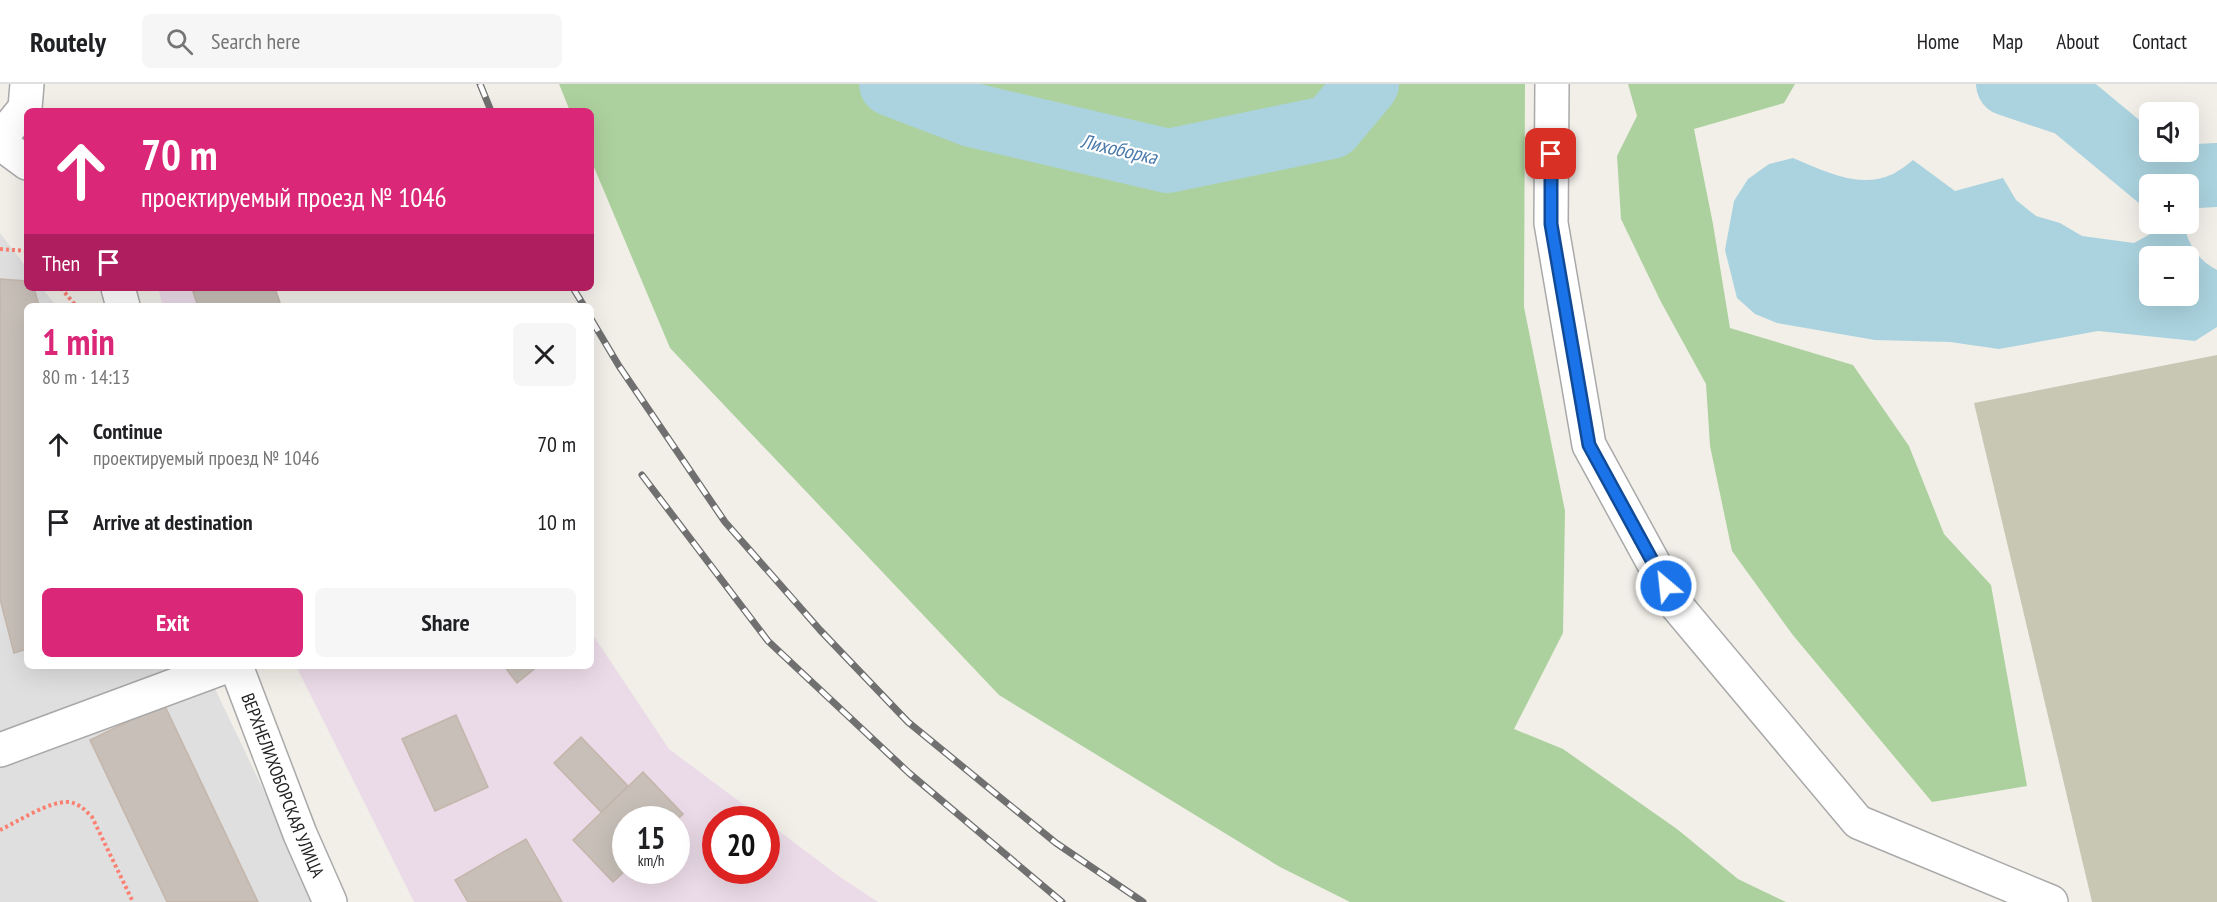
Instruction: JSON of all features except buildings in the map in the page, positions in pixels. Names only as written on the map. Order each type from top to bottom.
[{"type":"street","points":[[25,108],[27,84]]},
{"type":"street","points":[[1552,84],[1551,224],[1589,445],[1677,606],[1858,822],[2051,902]]},
{"type":"street","points":[[24,109],[0,141],[24,161]]},
{"type":"street","points":[[0,750],[219,669]]},
{"type":"street","name":"ВЕРХНЕЛИХОБОРСКАЯ УЛИЦА","points":[[237,669],[300,834],[330,902]]},
{"type":"path","points":[[0,249],[24,251]]},
{"type":"path","points":[[64,291],[74,303]]},
{"type":"path","points":[[0,830],[52,806],[68,802],[82,807],[92,817],[133,902]]},
{"type":"shaded area","points":[[0,233],[24,264],[24,291],[44,291],[54,303],[24,303],[24,669],[205,669],[274,812],[323,902],[0,902]]},
{"type":"shaded area","points":[[159,291],[276,291],[280,303],[162,303]]},
{"type":"shaded area","points":[[2217,355],[2217,902],[2092,902],[1974,403]]},
{"type":"shaded area","points":[[594,636],[669,749],[746,806],[702,806],[702,884],[780,884],[780,832],[840,877],[878,902],[414,902],[298,669],[594,669]]},
{"type":"green space","points":[[559,84],[1525,84],[1524,307],[1565,511],[1563,633],[1514,729],[1563,749],[1677,829],[1738,879],[1786,902],[1350,902],[1280,867],[999,695],[670,348],[594,167],[594,108],[569,108]]},
{"type":"green space","points":[[1628,84],[1795,84],[1784,103],[1694,129],[1730,328],[1853,365],[1909,446],[1944,534],[1991,585],[2027,786],[1932,802],[1792,634],[1732,551],[1710,446],[1706,384],[1661,302],[1621,219],[1617,156],[1637,116]]},
{"type":"water","points":[[1793,158],[1842,177],[1868,180],[1893,174],[1913,160],[1955,191],[2003,178],[2016,200],[2036,216],[2060,223],[2082,236],[2134,243],[2150,234],[2187,234],[2192,246],[2139,246],[2139,306],[2199,306],[2199,256],[2217,270],[2217,327],[2195,341],[2098,331],[1999,349],[1950,342],[1875,340],[1777,323],[1755,314],[1737,298],[1725,250],[1734,201],[1748,179],[1769,164]]},
{"type":"waterway","name":"Лихоборка","points":[[891,84],[972,115],[1168,161],[1331,127],[1367,84]]},
{"type":"waterway","name":"Лихоборка","points":[[2008,84],[2071,105],[2159,178],[2217,175]]},
{"type":"railway","points":[[480,84],[490,108]]},
{"type":"railway","points":[[575,291],[582,303]]},
{"type":"railway","points":[[594,324],[619,366],[725,522],[820,630],[908,722],[1056,843],[1143,902]]},
{"type":"railway","points":[[642,475],[768,641],[909,773],[1062,902]]},
{"type":"route","points":[[1551,154],[1551,224],[1589,445],[1666,586]]}]
